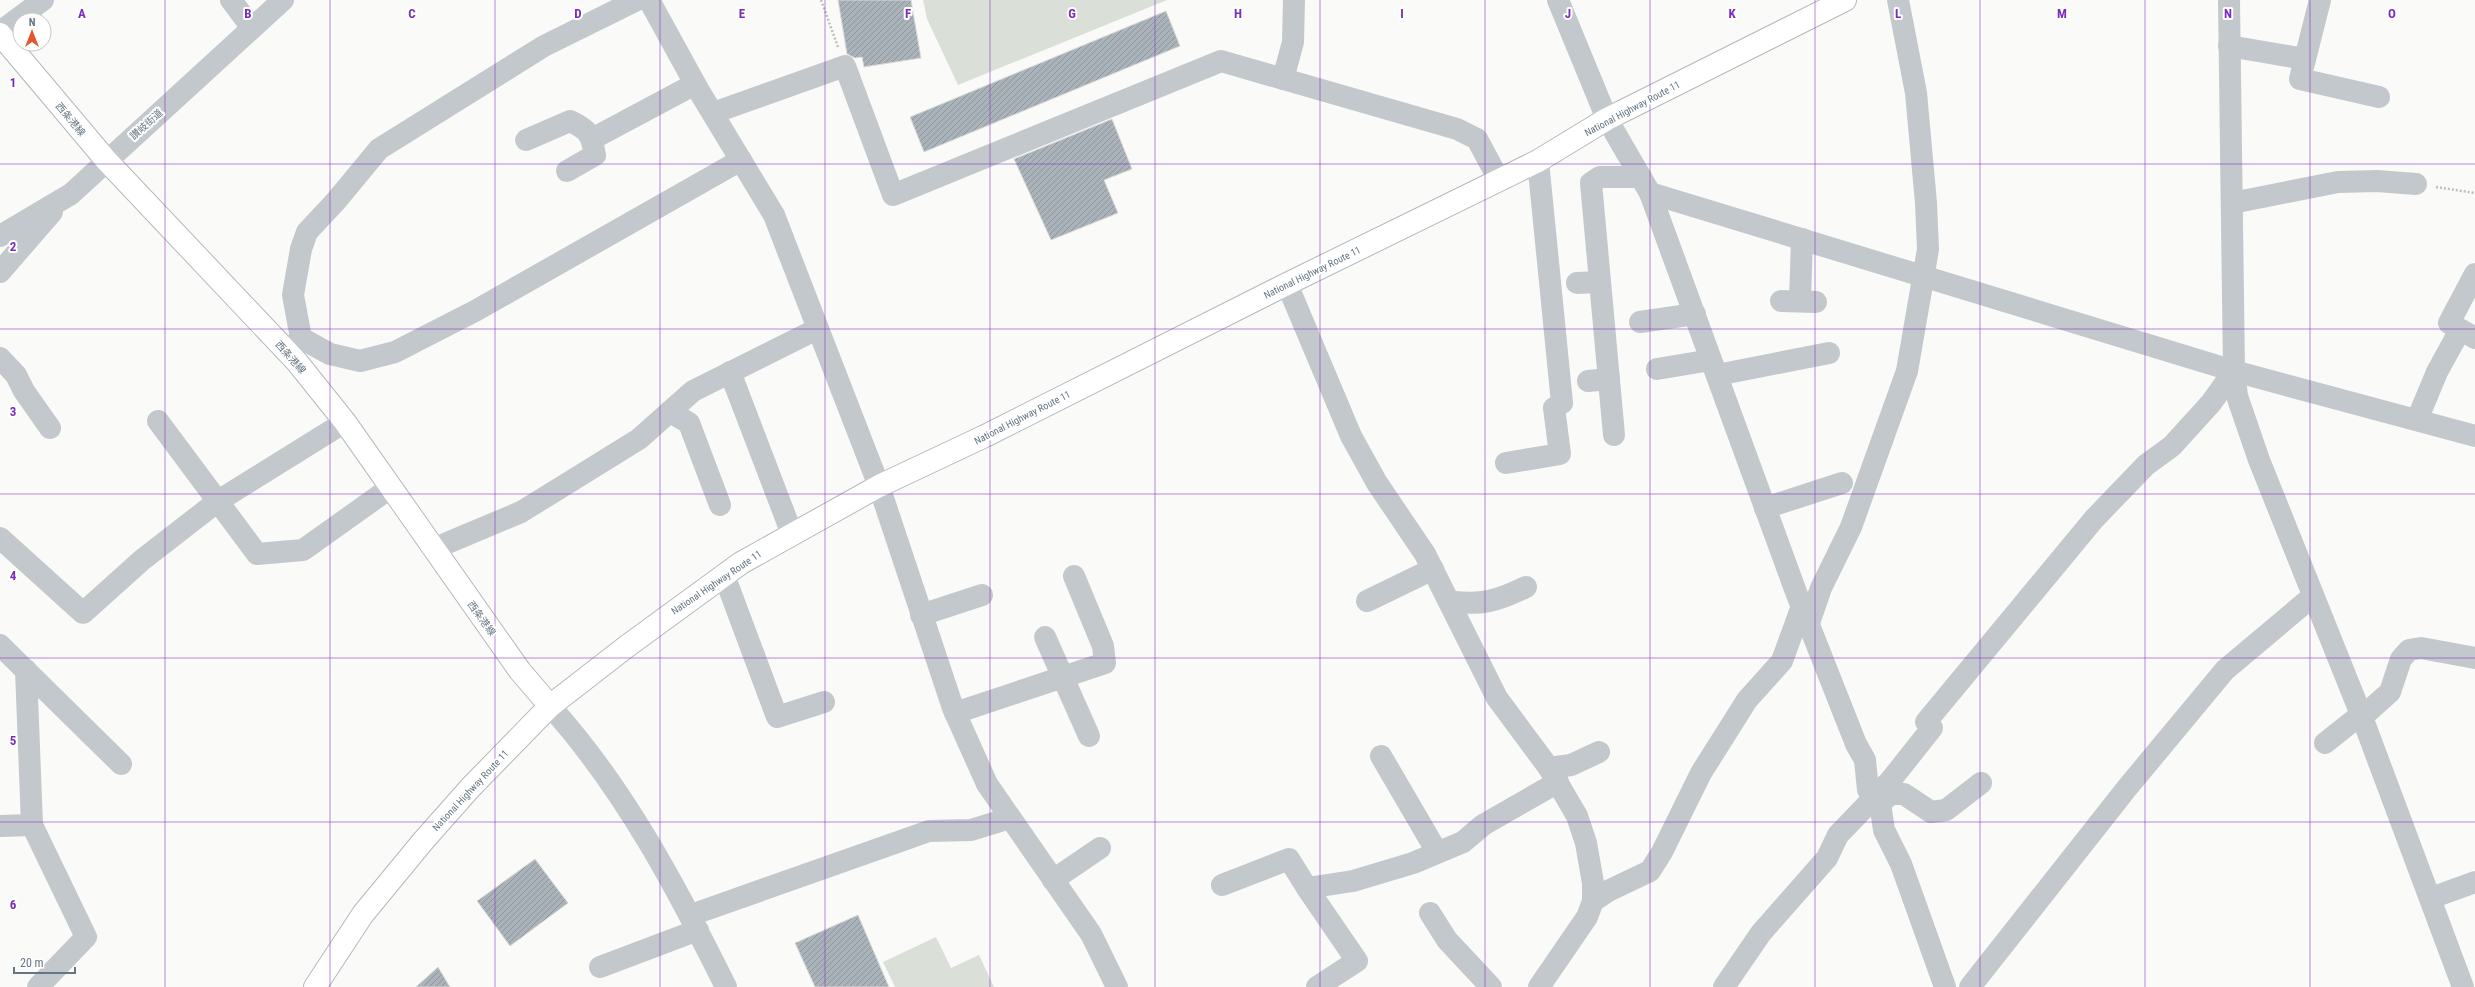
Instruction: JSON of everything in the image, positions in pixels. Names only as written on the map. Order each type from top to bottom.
[{"type":"main road","name":"National Highway Route 11","points":[[315,987],[364,914],[424,840],[471,787],[550,706],[626,647],[724,575],[792,534],[879,486],[985,436],[1287,284],[1538,161],[1607,118],[1845,0]]},
{"type":"main road","name":"西条港線","points":[[0,33],[106,160],[294,345],[345,422],[433,549],[520,671],[550,706]]},
{"type":"street","points":[[0,33],[43,0]]},
{"type":"street","points":[[230,0],[252,28]]},
{"type":"street","name":"讃岐街道","points":[[0,236],[71,194],[106,160],[282,0]]},
{"type":"street","points":[[638,0],[544,46],[379,148],[336,202],[307,232],[301,249],[293,295],[294,345],[360,361],[395,352],[475,311],[742,160]]},
{"type":"street","points":[[649,0],[695,84],[774,215],[879,486],[955,713],[987,784],[1091,934],[1117,987]]},
{"type":"street","points":[[1283,79],[1294,42],[1294,0]]},
{"type":"street","points":[[1558,0],[1607,118],[1646,185],[1805,614],[1856,744],[1865,760],[1868,790],[1877,800],[1884,830],[1901,864],[1945,987]]},
{"type":"street","points":[[1593,901],[1608,891],[1650,871],[1662,852],[1701,774],[1747,700],[1782,661],[1805,614],[1821,588],[1850,527],[1907,371],[1928,249],[1916,93],[1898,0]]},
{"type":"street","points":[[2229,0],[2234,371],[2237,396],[2243,417],[2362,716],[2463,987]]},
{"type":"street","points":[[2320,0],[2300,79],[2379,97]]},
{"type":"street","points":[[2229,46],[2305,59]]},
{"type":"street","points":[[713,114],[846,66],[893,195],[1221,61],[1457,129],[1477,139],[1499,180]]},
{"type":"street","points":[[592,139],[695,84]]},
{"type":"street","points":[[526,140],[570,121],[585,128],[592,139],[595,155],[567,171]]},
{"type":"street","points":[[1506,463],[1560,454],[1554,408],[1562,403],[1538,161]]},
{"type":"street","points":[[1614,435],[1598,380],[1600,282],[1591,183],[1600,176],[1646,185],[1802,239],[2234,371],[2475,435]]},
{"type":"street","points":[[2232,203],[2338,182],[2377,181],[2416,184]]},
{"type":"street","points":[[0,272],[39,225],[71,194]]},
{"type":"street","points":[[1799,302],[1802,239]]},
{"type":"street","points":[[2417,420],[2437,372],[2468,334],[2449,323],[2475,274]]},
{"type":"street","points":[[1577,283],[1600,282]]},
{"type":"street","points":[[1287,284],[1351,436],[1377,483],[1433,568],[1497,698],[1553,775],[1577,816],[1586,843],[1593,901],[1588,917],[1539,987]]},
{"type":"street","points":[[1640,322],[1694,314]]},
{"type":"street","points":[[433,549],[521,512],[639,439],[693,391],[817,328]]},
{"type":"street","points":[[1657,369],[1714,367],[1829,354]]},
{"type":"street","points":[[0,358],[16,375],[24,391],[50,428]]},
{"type":"street","points":[[1724,987],[1761,933],[1789,898],[1827,858],[1838,835],[1877,800],[1890,781],[1932,728],[1926,722],[2094,519],[2146,465],[2172,446],[2210,403],[2234,371]]},
{"type":"street","points":[[730,372],[792,534]]},
{"type":"street","points":[[670,412],[689,423],[720,506]]},
{"type":"street","points":[[158,421],[257,554],[303,550],[390,488]]},
{"type":"street","points":[[2,532],[83,613],[142,560],[218,501],[345,422]]},
{"type":"street","points":[[1765,508],[1842,483]]},
{"type":"street","points":[[1366,601],[1433,568]]},
{"type":"street","points":[[724,575],[778,717],[824,702]]},
{"type":"street","points":[[955,713],[1105,663],[1104,646],[1074,576]]},
{"type":"street","points":[[1450,601],[1473,605],[1499,600],[1526,587]]},
{"type":"street","points":[[921,615],[982,596]]},
{"type":"street","points":[[1970,987],[2127,788],[2225,670],[2313,596]]},
{"type":"street","points":[[1045,637],[1089,736]]},
{"type":"street","points":[[0,645],[122,764]]},
{"type":"street","points":[[2325,744],[2354,720],[2362,716],[2390,692],[2401,658],[2409,650],[2421,648],[2475,658]]},
{"type":"street","points":[[26,670],[32,825],[86,937],[38,987]]},
{"type":"street","points":[[550,706],[583,742],[643,834],[694,922],[726,987]]},
{"type":"street","points":[[1307,888],[1353,881],[1414,863],[1463,842],[1553,775],[1599,752]]},
{"type":"street","points":[[1381,756],[1437,852]]},
{"type":"street","points":[[1877,800],[1891,794],[1904,794],[1931,812],[1946,810],[1981,783]]},
{"type":"street","points":[[600,967],[694,922],[929,831],[971,830],[1010,818]]},
{"type":"street","points":[[0,826],[32,825]]},
{"type":"street","points":[[1053,880],[1100,848]]},
{"type":"street","points":[[1222,885],[1289,859],[1307,888],[1357,960],[1317,987]]},
{"type":"street","points":[[2431,898],[2475,882]]},
{"type":"street","points":[[1430,913],[1447,940],[1491,987]]},
{"type":"path","points":[[822,0],[846,66]]},
{"type":"path","points":[[2416,184],[2475,193]]},
{"type":"shaded area","points":[[923,0],[1167,0],[958,85],[927,19]]},
{"type":"shaded area","points":[[936,937],[951,968],[979,955],[994,987],[895,987],[883,962]]},
{"type":"building","points":[[838,0],[911,0],[921,58],[864,67],[862,57],[855,58],[847,54]]},
{"type":"building","points":[[1166,11],[1180,46],[924,152],[910,117]]},
{"type":"building","points":[[1112,119],[1132,169],[1104,180],[1118,213],[1051,240],[1014,159]]},
{"type":"building","points":[[535,859],[568,903],[510,946],[477,901]]},
{"type":"building","points":[[858,915],[889,987],[815,987],[795,943]]},
{"type":"building","points":[[438,967],[450,987],[416,987]]}]
